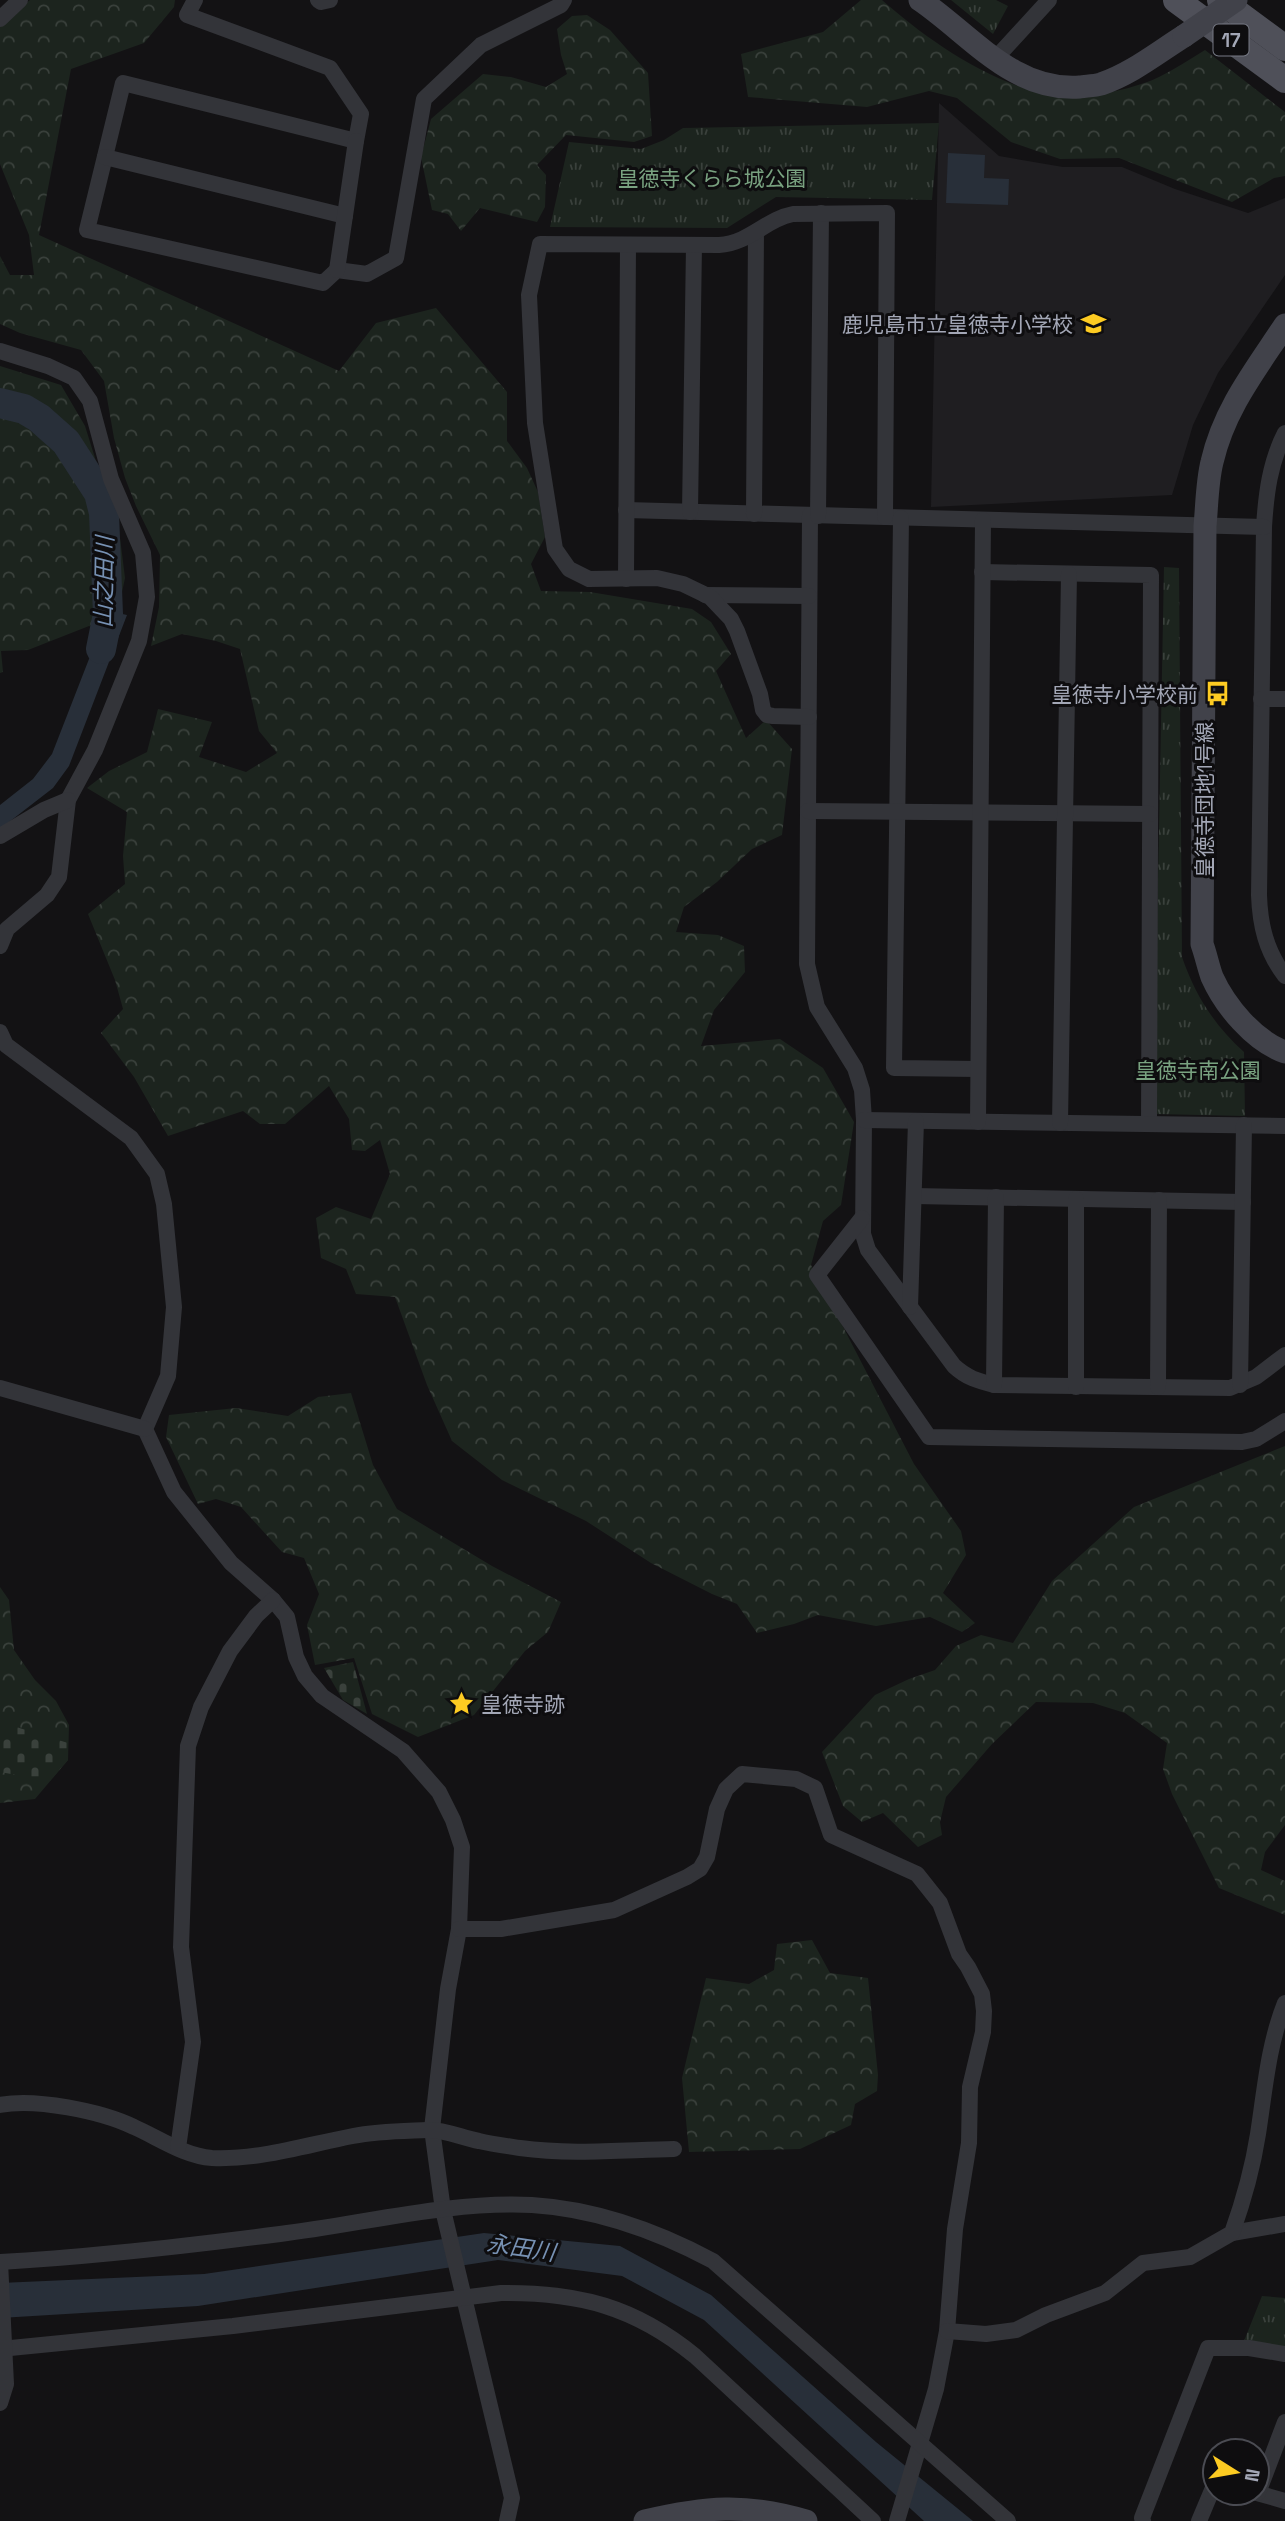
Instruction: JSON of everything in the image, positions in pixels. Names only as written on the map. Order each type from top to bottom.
[{"type":"main road","name":"17","points":[[1176,0],[1285,80]]},
{"type":"main road","name":"17","points":[[1220,0],[1285,48]]},
{"type":"street","points":[[0,19],[20,0]]},
{"type":"street","points":[[195,0],[187,15],[330,68],[361,114],[337,270],[323,283],[87,230],[123,83],[356,141]]},
{"type":"street","points":[[318,0],[330,0]]},
{"type":"street","points":[[337,270],[367,274],[396,258],[424,99],[481,45],[561,5],[564,0]]},
{"type":"street","points":[[995,59],[1049,0]]},
{"type":"street","points":[[929,3],[1012,71],[1035,83],[1070,88],[1098,85],[1128,72],[1236,0]]},
{"type":"street","points":[[105,158],[345,216]]},
{"type":"street","points":[[821,213],[814,515],[809,596],[808,974],[817,1007],[855,1068],[862,1090],[864,1242],[954,1366],[966,1377],[994,1385],[1230,1388],[1256,1377],[1285,1355]]},
{"type":"street","points":[[809,717],[767,715],[731,619],[705,595],[668,579],[589,579],[569,569],[555,549],[535,423],[529,295],[540,244],[731,244],[740,242],[783,216],[887,213],[897,812],[894,1068],[978,1069]]},
{"type":"street","points":[[754,514],[756,232]]},
{"type":"street","points":[[626,579],[628,244]]},
{"type":"street","points":[[690,512],[694,245]]},
{"type":"street","name":"皇徳寺団地1号線","points":[[1285,325],[1235,399],[1221,429],[1211,464],[1205,526],[1202,944],[1213,977],[1229,1004],[1250,1029],[1285,1052]]},
{"type":"street","points":[[0,351],[48,366],[74,378],[90,401],[111,478],[143,553],[147,597],[139,641],[95,750],[68,800],[59,877],[47,895],[7,929],[0,946]]},
{"type":"street","points":[[1285,432],[1272,465],[1264,527],[1259,915],[1268,947],[1285,976]]},
{"type":"street","points":[[626,510],[1264,527]]},
{"type":"street","points":[[978,1122],[983,520]]},
{"type":"street","points":[[982,572],[1151,575],[1149,1124]]},
{"type":"street","points":[[1060,1123],[1069,574]]},
{"type":"street","points":[[705,595],[809,596]]},
{"type":"street","points":[[1261,699],[1285,699]]},
{"type":"street","points":[[0,836],[44,810],[68,800]]},
{"type":"street","points":[[808,811],[1150,814]]},
{"type":"street","points":[[0,1032],[6,1045],[131,1138],[157,1174],[164,1205],[174,1307],[168,1376],[145,1429],[174,1492],[231,1563],[273,1600],[287,1617],[296,1657],[305,1676],[322,1696],[403,1751],[439,1792],[463,1847],[459,1929],[448,1989],[432,2129],[443,2210],[512,2498],[507,2521]]},
{"type":"street","points":[[864,1120],[1285,1126]]},
{"type":"street","points":[[910,1307],[916,1121]]},
{"type":"street","points":[[1240,1385],[1244,1125]]},
{"type":"street","points":[[914,1196],[1243,1202]]},
{"type":"street","points":[[994,1385],[996,1197]]},
{"type":"street","points":[[1076,1199],[1076,1387]]},
{"type":"street","points":[[1158,1387],[1159,1200]]},
{"type":"street","points":[[863,1217],[817,1275],[929,1437],[1242,1442],[1256,1439],[1285,1421]]},
{"type":"street","points":[[0,1388],[145,1429]]},
{"type":"street","points":[[178,2148],[193,2042],[181,1947],[188,1746],[201,1707],[230,1651],[256,1616],[273,1600]]},
{"type":"street","points":[[459,1929],[501,1929],[614,1910],[687,1877],[700,1869],[707,1857],[717,1809],[726,1789],[742,1774],[796,1779],[815,1788],[831,1835],[918,1874],[928,1885],[940,1903],[959,1954],[982,1994],[983,2032],[970,2087],[969,2143],[955,2229],[947,2331],[936,2389],[897,2521]]},
{"type":"street","points":[[1232,2233],[1257,2137],[1268,2055],[1285,2003]]},
{"type":"street","points":[[0,2105],[16,2101],[81,2111],[130,2125],[188,2153],[212,2158],[274,2154],[356,2135],[432,2129],[480,2141],[553,2151],[674,2149]]},
{"type":"street","points":[[0,2403],[6,2384],[0,2262],[72,2259],[268,2236],[462,2207],[531,2205],[583,2211],[636,2226],[713,2260],[1008,2521]]},
{"type":"street","points":[[947,2331],[986,2334],[1016,2330],[1046,2315],[1105,2293],[1143,2263],[1190,2257],[1232,2233],[1285,2224]]},
{"type":"street","points":[[3,2349],[501,2293],[529,2293],[580,2299],[606,2305],[667,2333],[873,2521]]},
{"type":"street","points":[[1143,2521],[1208,2348],[1249,2348],[1285,2354]]},
{"type":"street","points":[[1271,2458],[1285,2422]]},
{"type":"street","points":[[645,2521],[692,2510],[721,2508],[754,2510],[806,2521]]},
{"type":"shaded area","name":"鹿児島市立皇徳寺小学校","points":[[939,103],[999,156],[1063,167],[1122,167],[1175,189],[1248,213],[1285,198],[1285,275],[1218,373],[1193,425],[1172,495],[931,507]]},
{"type":"green space","points":[[30,0],[175,0],[174,7],[144,43],[71,69],[39,235],[339,371],[376,323],[436,308],[507,392],[507,441],[527,468],[538,492],[545,537],[531,564],[541,591],[590,592],[692,609],[711,622],[731,654],[716,671],[746,738],[766,720],[792,749],[782,835],[752,849],[717,882],[684,907],[676,932],[718,935],[744,946],[745,972],[714,1010],[701,1046],[780,1039],[823,1068],[854,1122],[841,1205],[823,1221],[811,1265],[914,1464],[961,1531],[966,1555],[943,1593],[975,1623],[962,1632],[930,1617],[876,1626],[818,1615],[757,1633],[737,1604],[651,1563],[586,1521],[502,1480],[452,1441],[427,1385],[395,1297],[356,1294],[346,1269],[321,1258],[316,1218],[336,1207],[371,1219],[390,1174],[380,1140],[365,1151],[352,1150],[349,1119],[329,1086],[285,1124],[260,1124],[243,1111],[168,1136],[134,1077],[101,1033],[123,1009],[115,980],[88,914],[125,884],[123,856],[127,812],[87,788],[109,771],[147,752],[158,709],[212,722],[199,757],[246,772],[277,753],[259,731],[240,649],[182,634],[151,646],[159,607],[160,555],[125,478],[114,438],[104,381],[81,350],[20,333],[0,324],[0,256],[10,275],[34,275],[29,235],[0,164],[0,25]]},
{"type":"green space","points":[[861,0],[882,0],[954,54],[982,70],[1040,93],[1069,97],[1097,95],[1128,88],[1165,74],[1205,50],[1285,112],[1285,176],[1274,178],[1232,202],[1119,158],[1060,159],[1011,142],[957,98],[929,91],[867,107],[748,97],[741,54],[823,32]]},
{"type":"green space","points":[[951,0],[996,0],[1008,6],[993,34]]},
{"type":"green space","points":[[587,15],[610,30],[648,73],[652,136],[634,142],[566,135],[537,165],[546,175],[545,207],[537,222],[480,208],[461,231],[448,214],[432,210],[421,157],[431,119],[483,74],[511,77],[546,87],[567,74],[557,29],[572,16]]},
{"type":"green space","name":"皇徳寺くらら城公園","points":[[939,123],[932,200],[776,197],[727,228],[550,227],[569,142],[641,149],[664,140],[683,128]]},
{"type":"green space","points":[[0,366],[61,385],[85,426],[120,538],[125,578],[113,634],[89,626],[28,650],[1,651],[3,672],[0,673]]},
{"type":"green space","name":"皇徳寺南公園","points":[[1164,567],[1179,568],[1182,957],[1207,1009],[1223,1031],[1244,1052],[1245,1116],[1156,1114]]},
{"type":"green space","points":[[351,1393],[373,1465],[397,1509],[492,1566],[561,1602],[548,1632],[525,1651],[474,1715],[418,1737],[372,1714],[354,1658],[315,1665],[307,1625],[319,1594],[304,1558],[282,1552],[241,1507],[216,1499],[198,1504],[166,1437],[169,1415],[236,1408],[288,1416],[318,1397]]},
{"type":"green space","points":[[1285,1446],[1285,1825],[1265,1852],[1261,1870],[1285,1881],[1285,1915],[1219,1888],[1172,1794],[1163,1769],[1167,1743],[1125,1713],[1093,1703],[1036,1702],[992,1744],[946,1797],[940,1822],[942,1835],[918,1847],[883,1813],[862,1822],[843,1806],[822,1752],[875,1695],[935,1670],[956,1646],[981,1635],[1013,1643],[1052,1581],[1134,1507]]},
{"type":"green space","points":[[0,1587],[9,1600],[14,1650],[35,1680],[56,1701],[69,1725],[68,1760],[35,1799],[0,1803]]},
{"type":"green space","points":[[353,1662],[367,1714],[343,1700],[324,1668]]},
{"type":"green space","points":[[0,1722],[68,1743],[68,1760],[50,1781],[0,1772]]},
{"type":"green space","points":[[812,1940],[830,1973],[868,1978],[878,2075],[877,2091],[855,2104],[851,2125],[800,2149],[689,2152],[682,2078],[706,1978],[749,1984],[774,1970],[777,1944]]},
{"type":"green space","points":[[1262,2296],[1285,2298],[1285,2347],[1244,2341]]},
{"type":"water","points":[[948,153],[985,155],[984,178],[1009,179],[1008,205],[946,203]]},
{"type":"water","points":[[104,610],[127,615],[69,766],[53,788],[0,829],[0,805],[33,779],[52,754],[89,659]]},
{"type":"water","name":"永田川","points":[[484,2233],[620,2246],[711,2295],[876,2442],[973,2521],[924,2521],[704,2320],[622,2276],[498,2260],[198,2306],[0,2318],[0,2283],[204,2274]]},
{"type":"waterway","name":"山之田川","points":[[0,403],[24,409],[39,418],[66,442],[99,493],[104,513],[108,614],[101,649]]},
{"type":"place","name":"鹿児島市立皇徳寺小学校","points":[[1093,324]]},
{"type":"place","name":"皇徳寺小学校前","points":[[1218,694]]},
{"type":"place","name":"皇徳寺跡","points":[[461,1704]]}]
